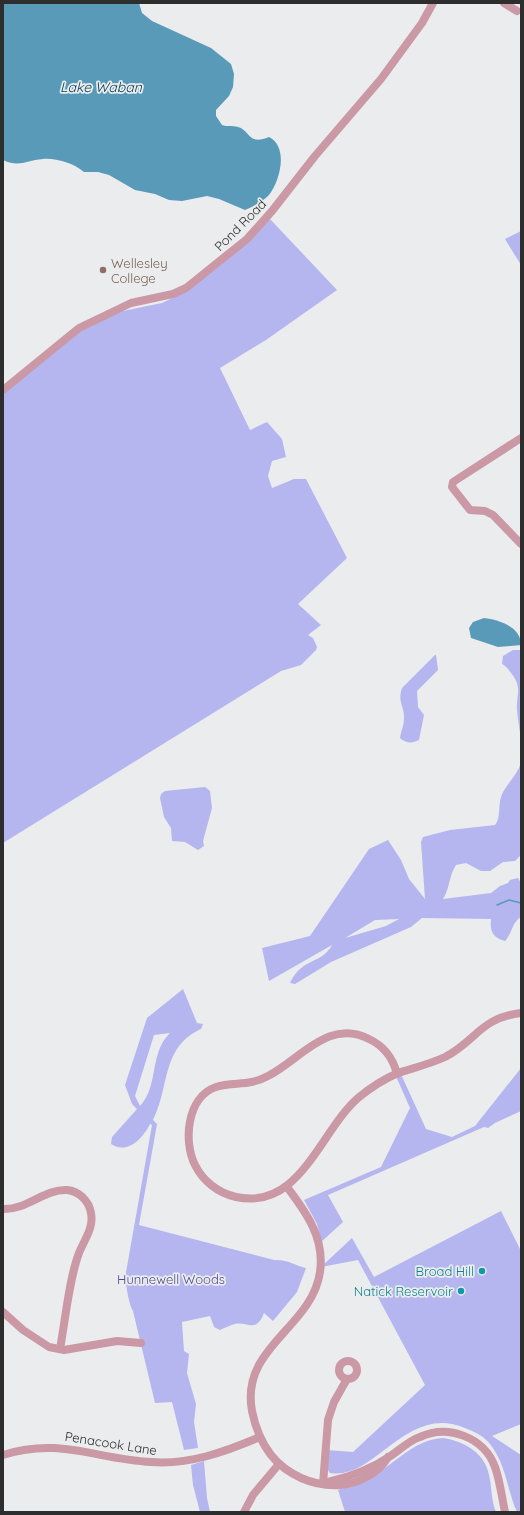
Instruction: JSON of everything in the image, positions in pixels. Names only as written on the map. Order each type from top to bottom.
[{"type":"street","name":"Pond Road","points":[[3,390],[79,328],[131,303],[173,294],[186,288],[247,238],[272,211],[315,156],[381,79],[422,23],[433,3]]},
{"type":"street","points":[[504,3],[517,11]]},
{"type":"street","points":[[521,438],[453,482],[452,487],[470,510],[485,511],[493,515],[521,544]]},
{"type":"street","points":[[397,1074],[391,1058],[378,1044],[366,1037],[343,1034],[329,1036],[317,1041],[276,1072],[258,1081],[246,1084],[219,1086],[204,1095],[192,1114],[188,1137],[192,1158],[203,1177],[214,1187],[226,1193],[246,1198],[267,1196],[287,1187],[302,1171],[347,1109],[369,1090],[397,1074],[438,1060],[459,1048],[488,1024],[508,1015],[521,1013]]},
{"type":"street","points":[[287,1187],[314,1227],[318,1242],[320,1265],[318,1279],[310,1299],[263,1357],[253,1376],[250,1391],[252,1406],[260,1437],[267,1450],[280,1464],[300,1478],[323,1484],[357,1474],[425,1434],[448,1432],[463,1435],[475,1442],[489,1456],[495,1468],[505,1512]]},
{"type":"street","points":[[3,1209],[21,1207],[51,1193],[66,1190],[80,1195],[91,1212],[92,1221],[89,1233],[78,1256],[60,1350]]},
{"type":"street","points":[[3,1312],[36,1340],[48,1347],[60,1350],[117,1341],[141,1342]]},
{"type":"street","points":[[323,1484],[328,1420],[334,1402],[347,1379]]},
{"type":"street","name":"Penacook Lane","points":[[3,1455],[25,1449],[57,1447],[132,1460],[170,1463],[215,1454],[260,1437]]},
{"type":"street","points":[[244,1512],[253,1495],[280,1464]]},
{"type":"street","points":[[503,1503],[509,1512]]},
{"type":"green space","points":[[270,219],[337,290],[266,340],[220,368],[250,430],[267,422],[282,439],[286,457],[272,461],[268,476],[272,488],[294,479],[306,479],[347,558],[298,604],[321,625],[308,635],[313,638],[317,647],[316,650],[301,665],[281,671],[3,843],[3,393],[80,331],[118,312],[162,303],[183,293],[247,242]]},
{"type":"green space","points":[[521,231],[521,265],[505,239]]},
{"type":"green space","points":[[513,650],[521,650],[521,741],[517,710],[518,687],[515,678],[502,664],[503,656]]},
{"type":"green space","points":[[435,655],[438,670],[417,691],[418,707],[424,715],[419,740],[414,742],[404,741],[400,738],[404,724],[404,715],[400,697],[402,688]]},
{"type":"green space","points":[[521,760],[521,855],[515,861],[503,862],[490,871],[481,871],[466,863],[456,865],[443,899],[491,893],[500,886],[508,883],[510,880],[518,878],[521,883],[521,917],[514,925],[505,941],[497,938],[493,933],[491,919],[422,918],[411,927],[331,962],[295,984],[290,983],[300,969],[322,956],[332,945],[269,981],[262,948],[310,936],[369,849],[388,840],[401,860],[409,879],[425,899],[421,842],[423,837],[450,830],[495,825],[499,815],[500,800],[503,792],[520,765]],"holes":[[[399,919],[386,926],[345,938],[375,920]]]},
{"type":"green space","points":[[205,787],[210,791],[212,808],[203,841],[204,846],[198,850],[185,842],[172,841],[171,828],[164,817],[160,798],[161,794],[165,791]]},
{"type":"green space","name":"Hunnewell Woods","points":[[183,989],[197,1023],[203,1024],[201,1029],[188,1037],[179,1046],[168,1069],[162,1094],[153,1120],[157,1124],[139,1225],[274,1260],[287,1261],[306,1268],[297,1292],[273,1321],[264,1313],[258,1323],[254,1325],[235,1324],[220,1330],[214,1327],[210,1316],[182,1322],[184,1351],[189,1354],[187,1373],[196,1404],[194,1422],[198,1448],[184,1450],[172,1402],[155,1403],[125,1278],[152,1125],[150,1124],[143,1135],[129,1146],[117,1147],[111,1144],[112,1137],[137,1109],[132,1104],[125,1085],[147,1018]],"holes":[[[170,1033],[163,1041],[156,1060],[150,1089],[140,1106],[135,1096],[154,1035]]]},
{"type":"green space","points":[[521,1068],[521,1111],[495,1123],[488,1128],[484,1127],[328,1195],[343,1222],[321,1242],[317,1224],[304,1200],[381,1167],[410,1108],[395,1074],[400,1072],[426,1129],[452,1137],[475,1126]]},
{"type":"green space","points":[[501,1211],[521,1251],[521,1424],[492,1436],[521,1455],[521,1512],[517,1512],[500,1460],[488,1441],[479,1434],[465,1428],[444,1423],[425,1426],[408,1433],[362,1466],[346,1472],[330,1473],[327,1469],[327,1450],[353,1452],[425,1385],[358,1260],[321,1267],[352,1238],[374,1277]]},
{"type":"green space","points":[[443,1438],[466,1445],[483,1460],[489,1475],[493,1503],[496,1512],[345,1512],[338,1490],[370,1477],[424,1442]]},
{"type":"green space","points":[[204,1461],[207,1498],[210,1512],[200,1512],[193,1485],[191,1465]]},
{"type":"water","name":"Lake Waban","points":[[3,3],[139,3],[142,13],[152,21],[211,48],[231,64],[234,74],[233,87],[229,96],[216,110],[216,116],[222,125],[238,127],[245,131],[253,139],[257,140],[269,137],[279,148],[281,164],[273,189],[269,195],[258,204],[245,210],[219,199],[207,196],[182,201],[169,200],[155,194],[135,190],[109,175],[98,172],[84,172],[75,166],[59,160],[43,159],[23,163],[14,163],[3,160]]},
{"type":"water","points":[[484,618],[503,623],[514,629],[520,639],[521,645],[498,647],[471,638],[469,628],[473,622]]},
{"type":"waterway","points":[[497,905],[509,900],[521,903]]},
{"type":"place","name":"Wellesley College","points":[[103,270]]},
{"type":"place","name":"Broad Hill","points":[[482,1271]]},
{"type":"place","name":"Natick Reservoir","points":[[461,1291]]}]
